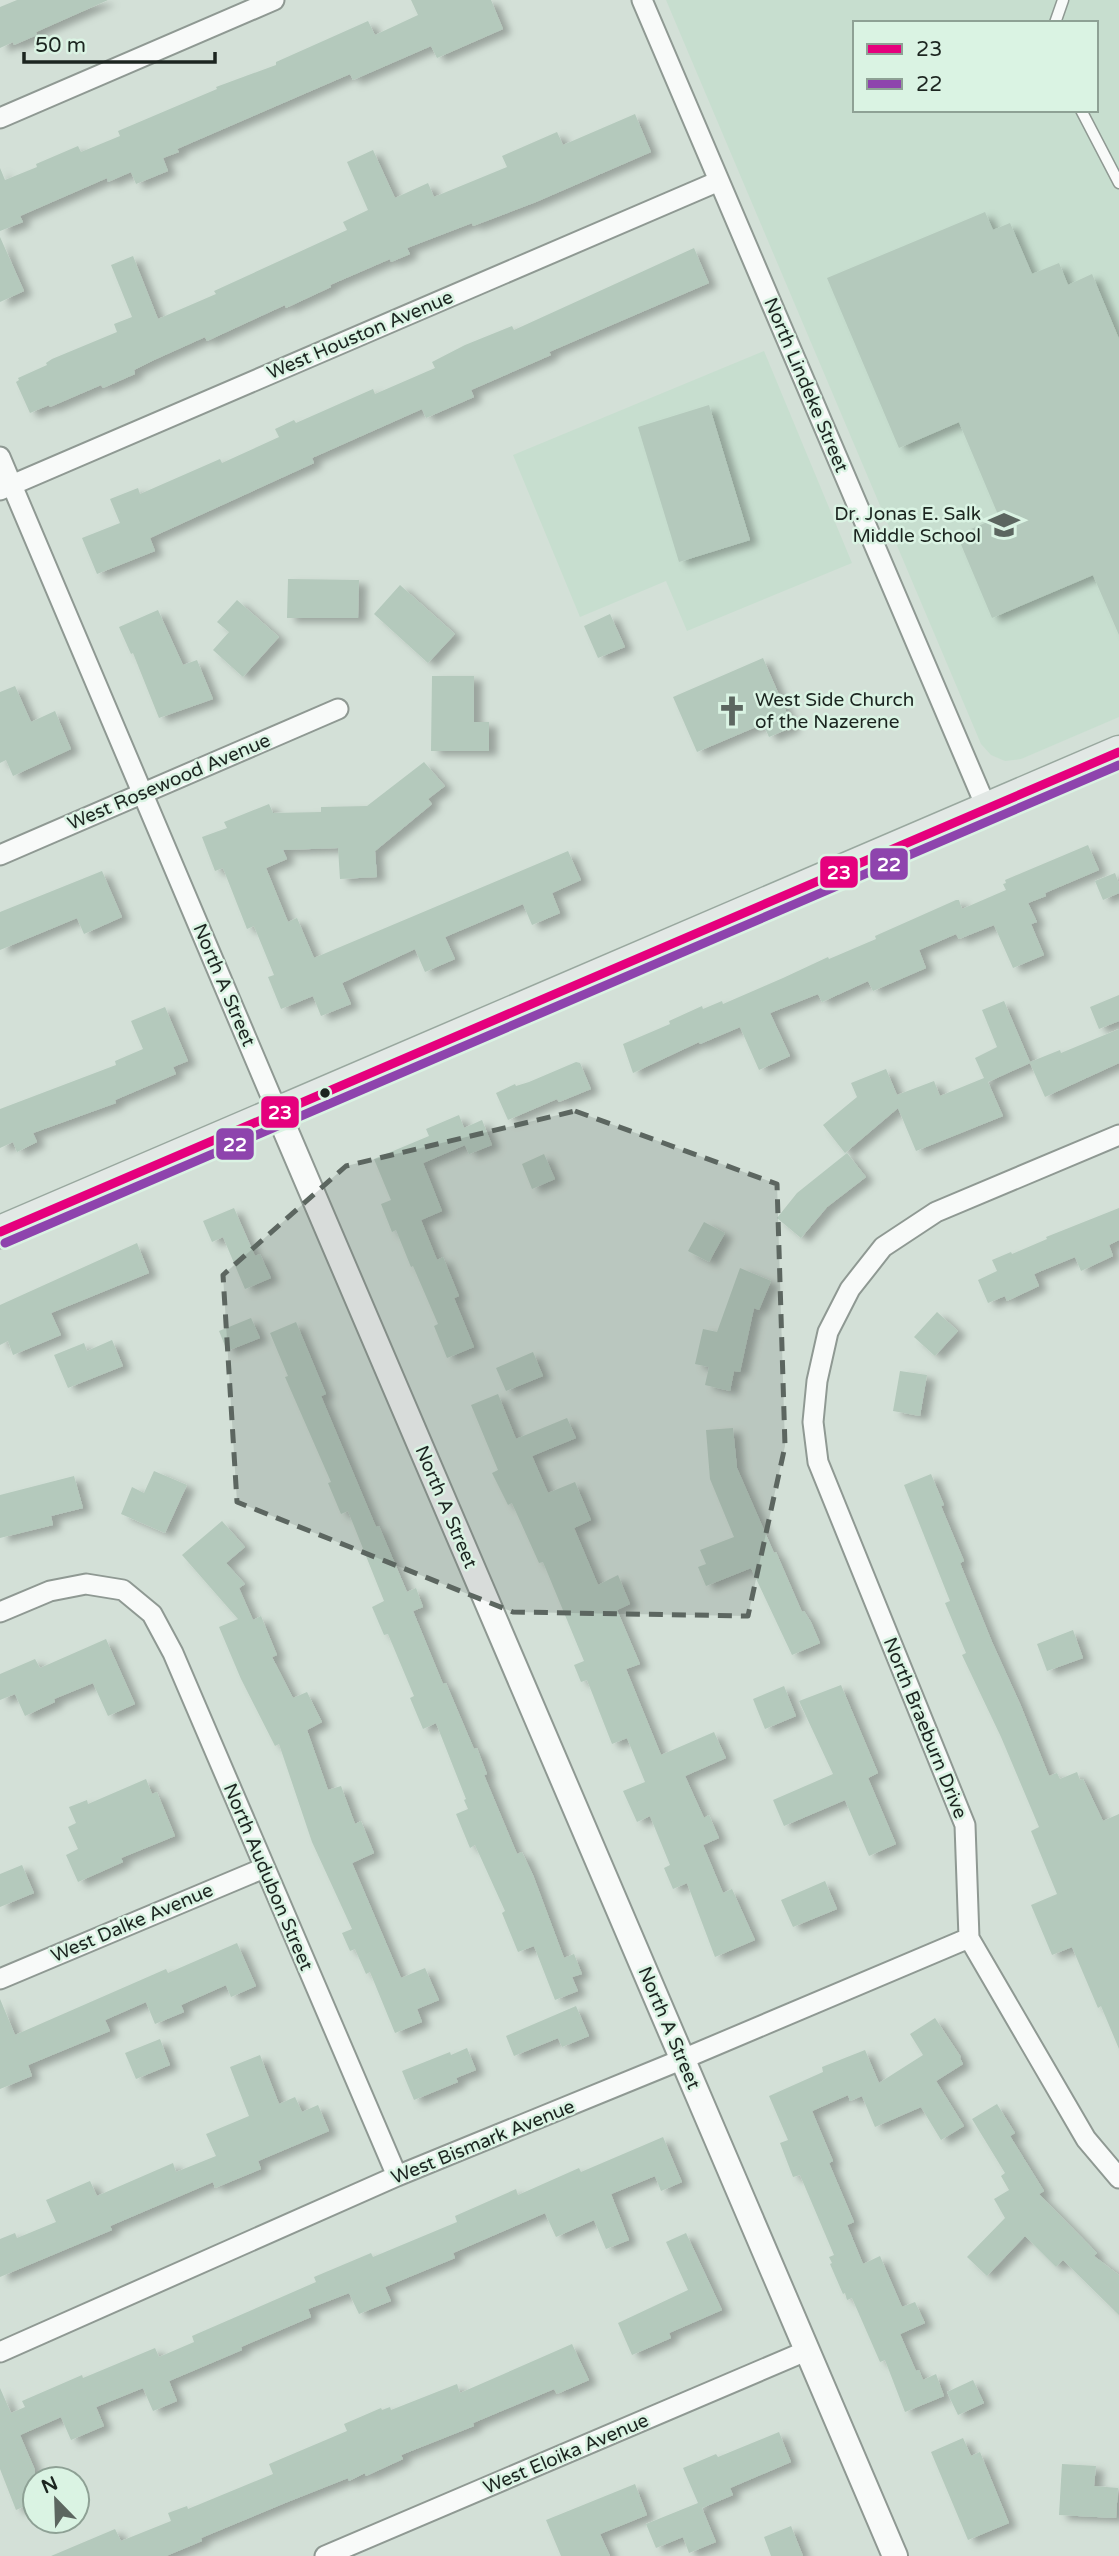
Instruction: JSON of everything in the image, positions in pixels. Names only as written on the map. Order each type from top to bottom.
[{"type":"main road","points":[[0,1232],[1119,752]]},
{"type":"street","points":[[0,118],[274,0]]},
{"type":"street","name":"North Lindeke Street","points":[[642,0],[987,808]]},
{"type":"street","name":"West Houston Avenue","points":[[6,487],[719,181]]},
{"type":"street","name":"North A Street","points":[[0,457],[6,487],[143,794],[895,2556]]},
{"type":"street","name":"West Rosewood Avenue","points":[[0,855],[338,709]]},
{"type":"street","name":"North Braeburn Drive","points":[[1119,1135],[936,1212],[883,1247],[850,1289],[828,1332],[817,1381],[813,1422],[818,1462],[965,1825],[969,1938],[1086,2139],[1119,2178]]},
{"type":"street","name":"North Audubon Street","points":[[0,1612],[50,1591],[86,1584],[123,1590],[152,1614],[173,1653],[397,2176]]},
{"type":"street","name":"West Dalke Avenue","points":[[0,1979],[264,1868]]},
{"type":"street","name":"West Bismark Avenue","points":[[0,2352],[397,2176],[969,1938]]},
{"type":"street","name":"West Eloika Avenue","points":[[326,2556],[806,2351]]},
{"type":"lane","points":[[1056,21],[1063,0]]},
{"type":"lane","points":[[1082,112],[1119,183]]},
{"type":"highlighted area","points":[[575,1111],[777,1184],[785,1446],[748,1616],[513,1612],[237,1502],[223,1275],[346,1166]]},
{"type":"shaded area","name":"Dr. Jonas E. Salk Middle School","points":[[666,0],[1119,0],[1119,717],[1021,759],[1005,761],[991,755],[981,744]]},
{"type":"shaded area","points":[[764,351],[852,563],[687,631],[666,581],[580,617],[513,455]]},
{"type":"building","points":[[17,0],[108,0],[36,32],[37,35],[0,48],[0,7]]},
{"type":"building","points":[[411,0],[491,0],[503,29],[437,58],[431,46],[353,80],[350,74],[177,149],[179,152],[163,158],[168,171],[136,184],[131,172],[108,182],[107,178],[20,216],[23,222],[0,231],[0,168],[5,180],[78,146],[81,152],[120,136],[118,131],[217,89],[216,87],[276,65],[276,62],[368,21],[375,35],[418,15]]},
{"type":"building","points":[[635,114],[651,152],[536,202],[407,248],[410,254],[391,262],[390,259],[286,308],[285,305],[207,341],[205,337],[134,370],[135,374],[103,388],[101,385],[30,413],[16,382],[18,378],[47,365],[52,359],[117,332],[114,324],[132,317],[111,265],[133,256],[158,319],[347,230],[343,222],[368,210],[347,162],[373,150],[395,198],[428,183],[434,197],[507,167],[502,156],[557,132],[563,145]]},
{"type":"building","points":[[985,212],[993,230],[1010,223],[1032,274],[1059,263],[1068,285],[1092,274],[1119,339],[1119,635],[1093,575],[992,618],[957,535],[999,517],[959,422],[899,448],[827,278]]},
{"type":"building","points":[[0,237],[24,291],[0,302]]},
{"type":"building","points":[[694,248],[709,283],[549,352],[551,355],[471,390],[474,397],[426,418],[422,409],[312,458],[314,463],[150,538],[155,551],[97,574],[82,538],[120,523],[110,499],[138,488],[140,494],[220,459],[222,463],[279,437],[275,429],[294,420],[296,423],[373,389],[375,394],[435,368],[432,362],[465,345],[512,326],[514,330]]},
{"type":"building","points":[[709,405],[750,540],[679,562],[638,427]]},
{"type":"building","points":[[288,579],[359,580],[358,618],[287,618]]},
{"type":"building","points":[[400,585],[455,634],[428,663],[374,614]]},
{"type":"building","points":[[237,600],[279,637],[243,677],[213,650],[229,632],[217,622]]},
{"type":"building","points":[[158,610],[183,665],[197,660],[213,699],[159,718],[133,653],[131,654],[119,627]]},
{"type":"building","points":[[610,614],[625,647],[598,658],[584,626]]},
{"type":"building","name":"West Side Church of the Nazerene","points":[[763,658],[793,727],[769,737],[763,724],[697,752],[673,697]]},
{"type":"building","points":[[432,676],[474,676],[474,722],[489,722],[489,751],[431,751]]},
{"type":"building","points":[[15,686],[31,722],[55,711],[71,749],[13,776],[6,760],[0,763],[0,692]]},
{"type":"building","points":[[424,762],[445,786],[428,799],[432,804],[375,851],[377,877],[340,879],[338,848],[283,850],[287,859],[266,868],[288,922],[297,918],[314,958],[568,851],[581,880],[552,893],[560,913],[532,925],[523,904],[445,937],[455,959],[425,972],[415,949],[342,983],[351,1004],[321,1016],[313,996],[281,1009],[268,977],[274,975],[254,926],[247,929],[223,868],[215,871],[202,837],[227,828],[224,822],[269,804],[273,813],[321,812],[321,807],[367,806]]},
{"type":"building","points":[[1088,845],[1099,870],[1028,903],[1037,922],[1031,924],[1044,955],[1013,968],[994,925],[959,939],[956,934],[919,950],[926,968],[873,991],[868,981],[822,1002],[818,994],[770,1013],[790,1056],[759,1070],[740,1027],[700,1044],[699,1042],[633,1073],[623,1044],[670,1024],[669,1021],[702,1006],[703,1009],[722,1001],[723,1004],[828,957],[829,959],[876,939],[875,936],[956,900],[959,900],[962,909],[1006,890],[1003,884],[1006,883],[1005,880]]},
{"type":"building","points":[[102,871],[122,917],[84,934],[77,918],[0,950],[0,912]]},
{"type":"building","points":[[1115,873],[1119,893],[1103,900],[1095,881]]},
{"type":"building","points":[[1119,995],[1119,1021],[1099,1029],[1090,1007]]},
{"type":"building","points":[[1004,1001],[1030,1062],[1060,1050],[1061,1053],[1119,1029],[1119,1063],[1045,1097],[1030,1063],[988,1082],[1003,1116],[916,1151],[898,1108],[845,1153],[823,1125],[857,1097],[851,1083],[886,1069],[897,1095],[934,1081],[940,1096],[984,1078],[975,1058],[997,1047],[982,1010]]},
{"type":"building","points":[[165,1007],[188,1061],[173,1067],[176,1074],[115,1100],[116,1103],[33,1133],[37,1142],[17,1152],[13,1142],[0,1148],[0,1109],[116,1065],[115,1061],[143,1049],[131,1021]]},
{"type":"building","points":[[576,1062],[580,1063],[591,1089],[559,1102],[557,1099],[508,1120],[496,1093]]},
{"type":"building","points":[[459,1115],[464,1128],[482,1120],[492,1145],[469,1154],[465,1145],[423,1163],[442,1211],[421,1220],[437,1260],[443,1257],[459,1296],[454,1298],[474,1347],[447,1358],[434,1326],[438,1324],[396,1230],[392,1232],[381,1204],[391,1200],[374,1159],[429,1136],[426,1129]]},
{"type":"building","points":[[847,1153],[866,1177],[827,1207],[801,1238],[777,1218],[797,1193]]},
{"type":"building","points":[[544,1154],[555,1179],[532,1189],[522,1164]]},
{"type":"building","points":[[234,1208],[255,1256],[260,1254],[271,1278],[245,1289],[223,1237],[212,1242],[203,1221]]},
{"type":"building","points":[[1119,1208],[1119,1240],[1109,1245],[1113,1256],[1081,1271],[1075,1257],[1034,1274],[1039,1286],[1007,1301],[1005,1296],[988,1303],[978,1280],[997,1271],[992,1260]]},
{"type":"building","points":[[704,1222],[725,1233],[709,1262],[688,1251]]},
{"type":"building","points":[[137,1243],[149,1273],[51,1313],[61,1335],[13,1355],[8,1341],[0,1345],[0,1305]]},
{"type":"building","points":[[740,1268],[771,1281],[759,1310],[754,1308],[740,1372],[734,1371],[730,1391],[705,1385],[709,1367],[695,1364],[703,1329],[717,1332]]},
{"type":"building","points":[[937,1312],[958,1331],[935,1356],[914,1337]]},
{"type":"building","points":[[251,1318],[260,1338],[227,1351],[219,1331]]},
{"type":"building","points":[[296,1322],[326,1394],[321,1396],[376,1527],[379,1526],[407,1592],[416,1588],[423,1607],[413,1611],[443,1684],[446,1683],[474,1749],[477,1748],[487,1774],[484,1775],[517,1854],[522,1852],[533,1875],[564,1958],[574,1954],[582,1974],[572,1977],[578,1991],[555,2000],[534,1946],[518,1952],[502,1913],[505,1911],[475,1845],[470,1848],[456,1814],[468,1809],[464,1800],[466,1799],[436,1723],[423,1729],[410,1698],[414,1696],[388,1634],[384,1635],[372,1607],[384,1601],[348,1511],[341,1514],[328,1483],[331,1482],[285,1377],[288,1376],[270,1333]]},
{"type":"building","points":[[112,1340],[123,1366],[68,1388],[54,1355],[84,1343],[87,1351]]},
{"type":"building","points":[[533,1352],[543,1376],[506,1391],[496,1368]]},
{"type":"building","points":[[900,1371],[927,1375],[920,1416],[893,1411]]},
{"type":"building","points":[[498,1394],[516,1439],[567,1418],[576,1438],[532,1456],[548,1493],[575,1482],[591,1520],[574,1528],[598,1585],[618,1575],[630,1604],[617,1610],[640,1664],[626,1669],[661,1755],[714,1732],[726,1758],[685,1776],[704,1818],[709,1815],[719,1838],[703,1845],[723,1893],[732,1889],[755,1940],[715,1957],[687,1883],[673,1889],[664,1868],[670,1865],[650,1816],[637,1822],[623,1791],[645,1782],[627,1738],[612,1744],[587,1680],[581,1682],[574,1665],[584,1661],[543,1562],[539,1563],[512,1503],[508,1505],[492,1473],[498,1470],[471,1405]]},
{"type":"building","points":[[733,1428],[737,1468],[774,1553],[776,1552],[802,1612],[804,1611],[811,1622],[820,1643],[792,1655],[751,1568],[706,1586],[698,1567],[706,1564],[700,1550],[734,1537],[710,1479],[706,1430]]},
{"type":"building","points":[[154,1471],[187,1485],[165,1533],[121,1514],[132,1487],[144,1493]]},
{"type":"building","points":[[931,1474],[964,1561],[960,1563],[1049,1776],[1057,1773],[1060,1779],[1077,1772],[1103,1821],[1119,1814],[1119,2049],[1072,1947],[1052,1955],[1031,1905],[1057,1894],[1031,1831],[1039,1827],[962,1655],[966,1653],[945,1603],[950,1601],[904,1485]]},
{"type":"building","points":[[74,1476],[83,1508],[51,1516],[53,1525],[0,1538],[0,1495]]},
{"type":"building","points":[[222,1521],[245,1547],[226,1563],[245,1584],[239,1588],[253,1620],[261,1616],[277,1655],[272,1657],[293,1698],[307,1692],[322,1722],[307,1730],[328,1790],[341,1786],[355,1824],[361,1821],[374,1853],[352,1863],[401,1978],[425,1968],[439,2000],[417,2009],[422,2022],[395,2033],[370,1972],[366,1974],[355,1949],[350,1951],[342,1933],[352,1929],[312,1842],[279,1744],[275,1746],[241,1679],[219,1627],[238,1619],[182,1555]]},
{"type":"building","points":[[1073,1630],[1083,1658],[1047,1671],[1037,1644]]},
{"type":"building","points":[[106,1639],[135,1704],[108,1716],[93,1683],[54,1699],[55,1702],[25,1716],[15,1694],[0,1700],[0,1674],[35,1659],[40,1668]]},
{"type":"building","points":[[841,1685],[878,1773],[868,1778],[896,1844],[869,1856],[845,1800],[784,1826],[773,1800],[833,1774],[799,1701]]},
{"type":"building","points":[[784,1686],[796,1716],[765,1729],[753,1699]]},
{"type":"building","points":[[146,1779],[152,1794],[157,1792],[175,1836],[121,1858],[123,1862],[78,1882],[66,1855],[78,1849],[68,1827],[76,1823],[69,1807],[87,1800],[88,1804]]},
{"type":"building","points":[[22,1865],[34,1893],[0,1907],[0,1874]]},
{"type":"building","points":[[825,1881],[837,1909],[793,1927],[781,1900]]},
{"type":"building","points":[[237,1943],[256,1986],[231,1997],[226,1985],[181,2005],[184,2012],[155,2024],[146,2002],[105,2020],[110,2031],[28,2065],[32,2076],[0,2089],[0,1999],[15,2035],[166,1969],[168,1973]]},
{"type":"building","points":[[576,2006],[589,2036],[562,2047],[558,2038],[514,2056],[506,2036]]},
{"type":"building","points":[[935,2018],[963,2064],[936,2081],[964,2126],[941,2140],[921,2107],[875,2127],[862,2096],[850,2101],[848,2095],[812,2111],[833,2161],[829,2163],[854,2222],[847,2225],[863,2264],[880,2256],[902,2307],[915,2302],[925,2323],[900,2334],[916,2371],[919,2370],[923,2380],[936,2374],[944,2396],[905,2412],[885,2360],[880,2362],[852,2298],[847,2300],[845,2293],[843,2294],[830,2264],[832,2263],[829,2257],[834,2255],[800,2175],[793,2177],[780,2143],[788,2140],[769,2096],[823,2072],[822,2067],[865,2050],[879,2083],[923,2055],[910,2034]]},
{"type":"building","points":[[160,2039],[170,2065],[136,2079],[125,2053]]},
{"type":"building","points":[[467,2048],[476,2070],[456,2078],[458,2082],[414,2100],[402,2071]]},
{"type":"building","points":[[260,2055],[279,2104],[295,2097],[302,2112],[318,2105],[329,2131],[258,2161],[261,2169],[215,2188],[213,2182],[110,2226],[112,2230],[0,2277],[0,2239],[15,2233],[17,2238],[56,2222],[46,2200],[90,2181],[97,2196],[173,2163],[176,2172],[216,2156],[206,2134],[249,2116],[230,2067]]},
{"type":"building","points":[[997,2104],[1015,2133],[1010,2136],[1044,2191],[1039,2194],[1097,2253],[1094,2256],[1119,2275],[1119,2315],[1063,2260],[1056,2267],[1025,2236],[987,2276],[967,2257],[1005,2218],[994,2199],[1009,2190],[1001,2176],[1005,2173],[972,2119]]},
{"type":"building","points":[[663,2137],[682,2182],[661,2191],[655,2176],[611,2194],[629,2240],[606,2249],[594,2220],[556,2237],[545,2213],[453,2253],[455,2258],[385,2287],[391,2301],[359,2314],[349,2293],[308,2309],[311,2317],[169,2381],[177,2401],[153,2411],[143,2388],[96,2407],[104,2426],[71,2440],[61,2417],[20,2435],[33,2465],[21,2465],[21,2508],[16,2510],[0,2469],[0,2388],[11,2413],[25,2407],[22,2401],[82,2375],[83,2378],[155,2348],[159,2357],[194,2342],[192,2336],[316,2282],[314,2277],[371,2253],[373,2257],[457,2222],[455,2216],[516,2189],[518,2195],[579,2168],[581,2172]]},
{"type":"building","points":[[686,2233],[722,2310],[669,2333],[671,2338],[632,2355],[618,2323],[688,2290],[666,2242]]},
{"type":"building","points":[[572,2344],[589,2380],[557,2394],[554,2389],[473,2423],[474,2426],[401,2455],[403,2459],[366,2476],[365,2473],[349,2481],[348,2478],[285,2503],[201,2538],[202,2541],[166,2556],[51,2556],[115,2529],[121,2541],[171,2521],[168,2513],[187,2506],[188,2509],[273,2474],[269,2464],[347,2431],[344,2424],[381,2408],[390,2407],[391,2410],[457,2384],[460,2393]]},
{"type":"building","points":[[973,2380],[984,2403],[958,2415],[947,2392]]},
{"type":"building","points":[[779,2432],[791,2462],[730,2488],[733,2495],[702,2508],[716,2542],[689,2553],[683,2537],[656,2548],[646,2524],[698,2503],[683,2468]]},
{"type":"building","points":[[963,2438],[971,2456],[980,2452],[1009,2523],[968,2540],[931,2452]]},
{"type":"building","points":[[1062,2464],[1096,2466],[1094,2486],[1118,2488],[1116,2518],[1059,2515]]},
{"type":"building","points":[[635,2484],[647,2515],[600,2534],[610,2556],[561,2556],[546,2520]]},
{"type":"building","points":[[791,2526],[803,2556],[771,2556],[764,2537]]},
{"type":"transit line","name":"23","points":[[0,1232],[1119,752]]},
{"type":"transit line","name":"22","points":[[5,1243],[1119,765]]},
{"type":"place","name":"Dr. Jonas E. Salk Middle School","points":[[1004,525]]},
{"type":"place","name":"West Side Church of the Nazerene","points":[[732,711]]}]
